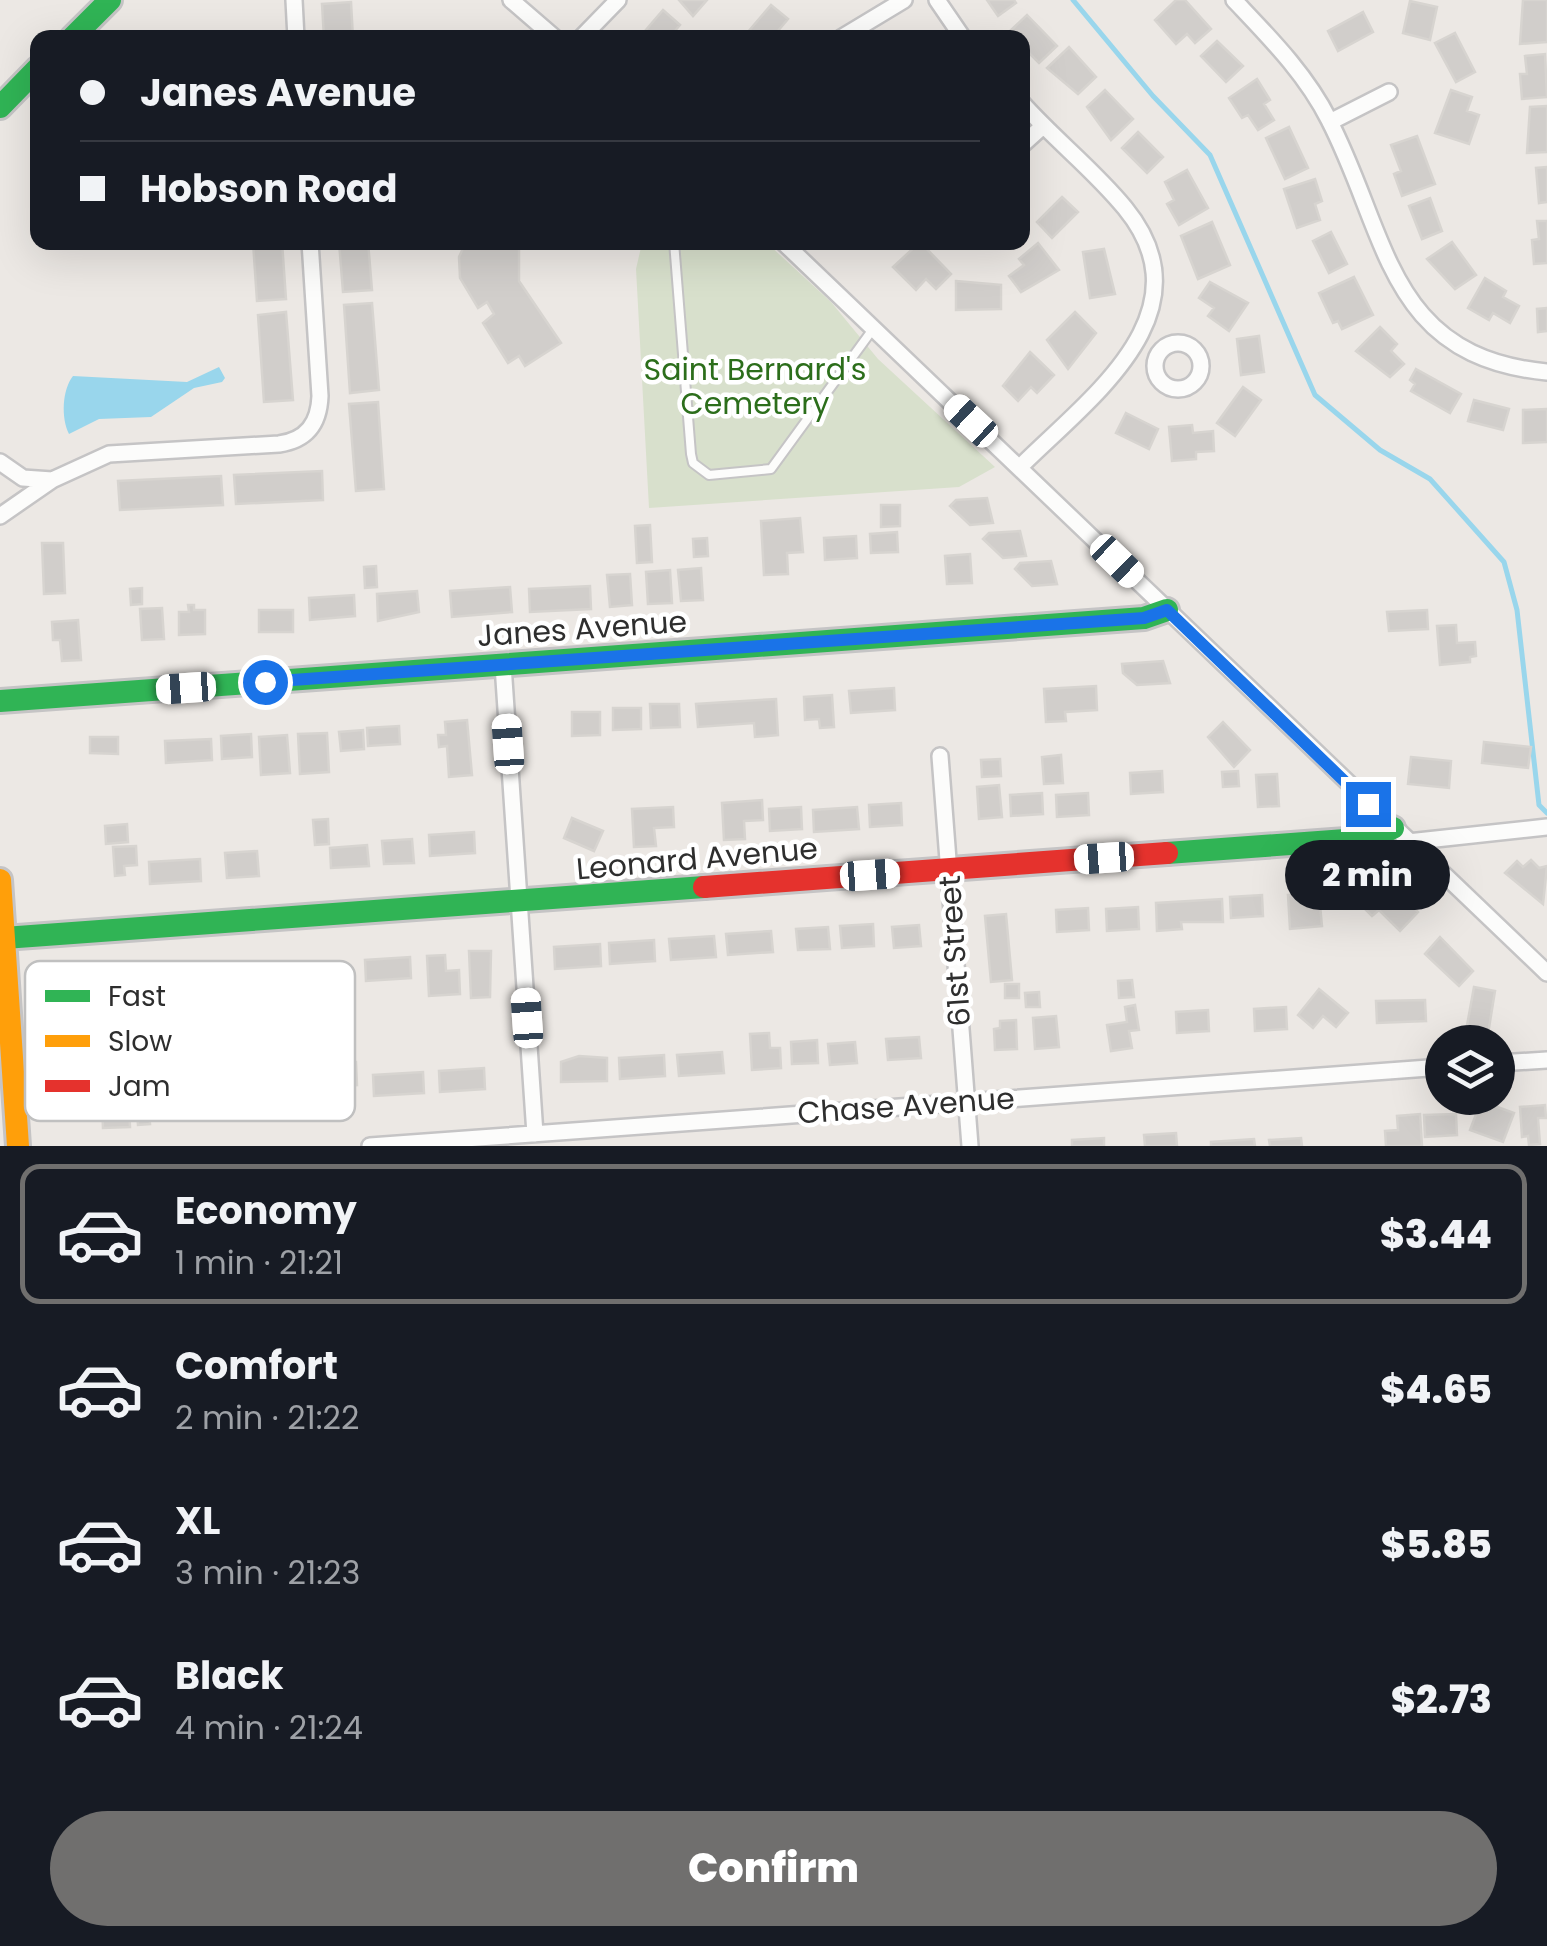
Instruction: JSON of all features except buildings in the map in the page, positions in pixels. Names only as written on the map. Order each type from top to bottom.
[{"type":"main road","points":[[80,30],[110,0]]},
{"type":"main road","points":[[0,73],[30,61]]},
{"type":"main road","points":[[0,107],[30,76]]},
{"type":"main road","name":"Janes Avenue","points":[[0,701],[1144,618],[1167,610]]},
{"type":"main road","name":"Leonard Avenue","points":[[2,938],[519,903],[1401,835]]},
{"type":"main road","points":[[0,880],[18,1146]]},
{"type":"street","points":[[294,0],[296,30]]},
{"type":"street","points":[[511,0],[547,30]]},
{"type":"street","points":[[590,30],[618,0]]},
{"type":"street","points":[[854,30],[904,0]]},
{"type":"street","points":[[937,0],[958,30]]},
{"type":"street","points":[[1234,0],[1302,76],[1330,122],[1390,271],[1417,313],[1466,352],[1512,368],[1547,372]]},
{"type":"street","points":[[1330,122],[1389,92]]},
{"type":"street","points":[[1020,467],[1141,341],[1153,294],[1145,243],[1128,210],[1030,112]]},
{"type":"street","points":[[1030,138],[1043,126]]},
{"type":"street","points":[[0,516],[52,480],[109,454],[279,444],[302,437],[319,413],[320,396],[311,250]]},
{"type":"street","points":[[791,250],[1547,973]]},
{"type":"street","points":[[1141,341],[1158,354]]},
{"type":"street","points":[[0,462],[23,478],[52,480]]},
{"type":"street","points":[[503,664],[535,1134]]},
{"type":"street","name":"61st Street","points":[[940,756],[970,1146]]},
{"type":"street","name":"Leonard Avenue","points":[[1401,835],[1547,827]]},
{"type":"street","points":[[1515,1062],[1547,1060]]},
{"type":"street","name":"Chase Avenue","points":[[370,1146],[1425,1068]]},
{"type":"lane","points":[[675,250],[692,454],[694,463],[709,476],[771,469],[874,329]]},
{"type":"green space","name":"Saint Bernard's Cemetery","points":[[640,250],[775,250],[831,302],[878,359],[995,467],[959,487],[649,508],[636,269]]},
{"type":"water","points":[[219,367],[225,378],[222,382],[194,388],[151,417],[99,419],[69,434],[64,404],[73,376],[187,382]]},
{"type":"waterway","points":[[1073,0],[1153,96],[1210,155],[1315,395],[1380,450],[1430,479],[1504,562],[1517,610],[1539,805],[1547,813]]},
{"type":"traffic: fast","points":[[80,30],[110,0]]},
{"type":"traffic: fast","points":[[0,107],[30,76]]},
{"type":"traffic: fast","points":[[0,701],[1144,618],[1167,610]]},
{"type":"traffic: fast","points":[[1167,853],[1373,838],[1393,828]]},
{"type":"traffic: fast","points":[[4,938],[704,887]]},
{"type":"traffic: slow","points":[[0,880],[18,1146]]},
{"type":"traffic: jam","points":[[704,887],[1167,853]]},
{"type":"route","points":[[265,682],[1144,618],[1167,610],[1368,804]]}]
